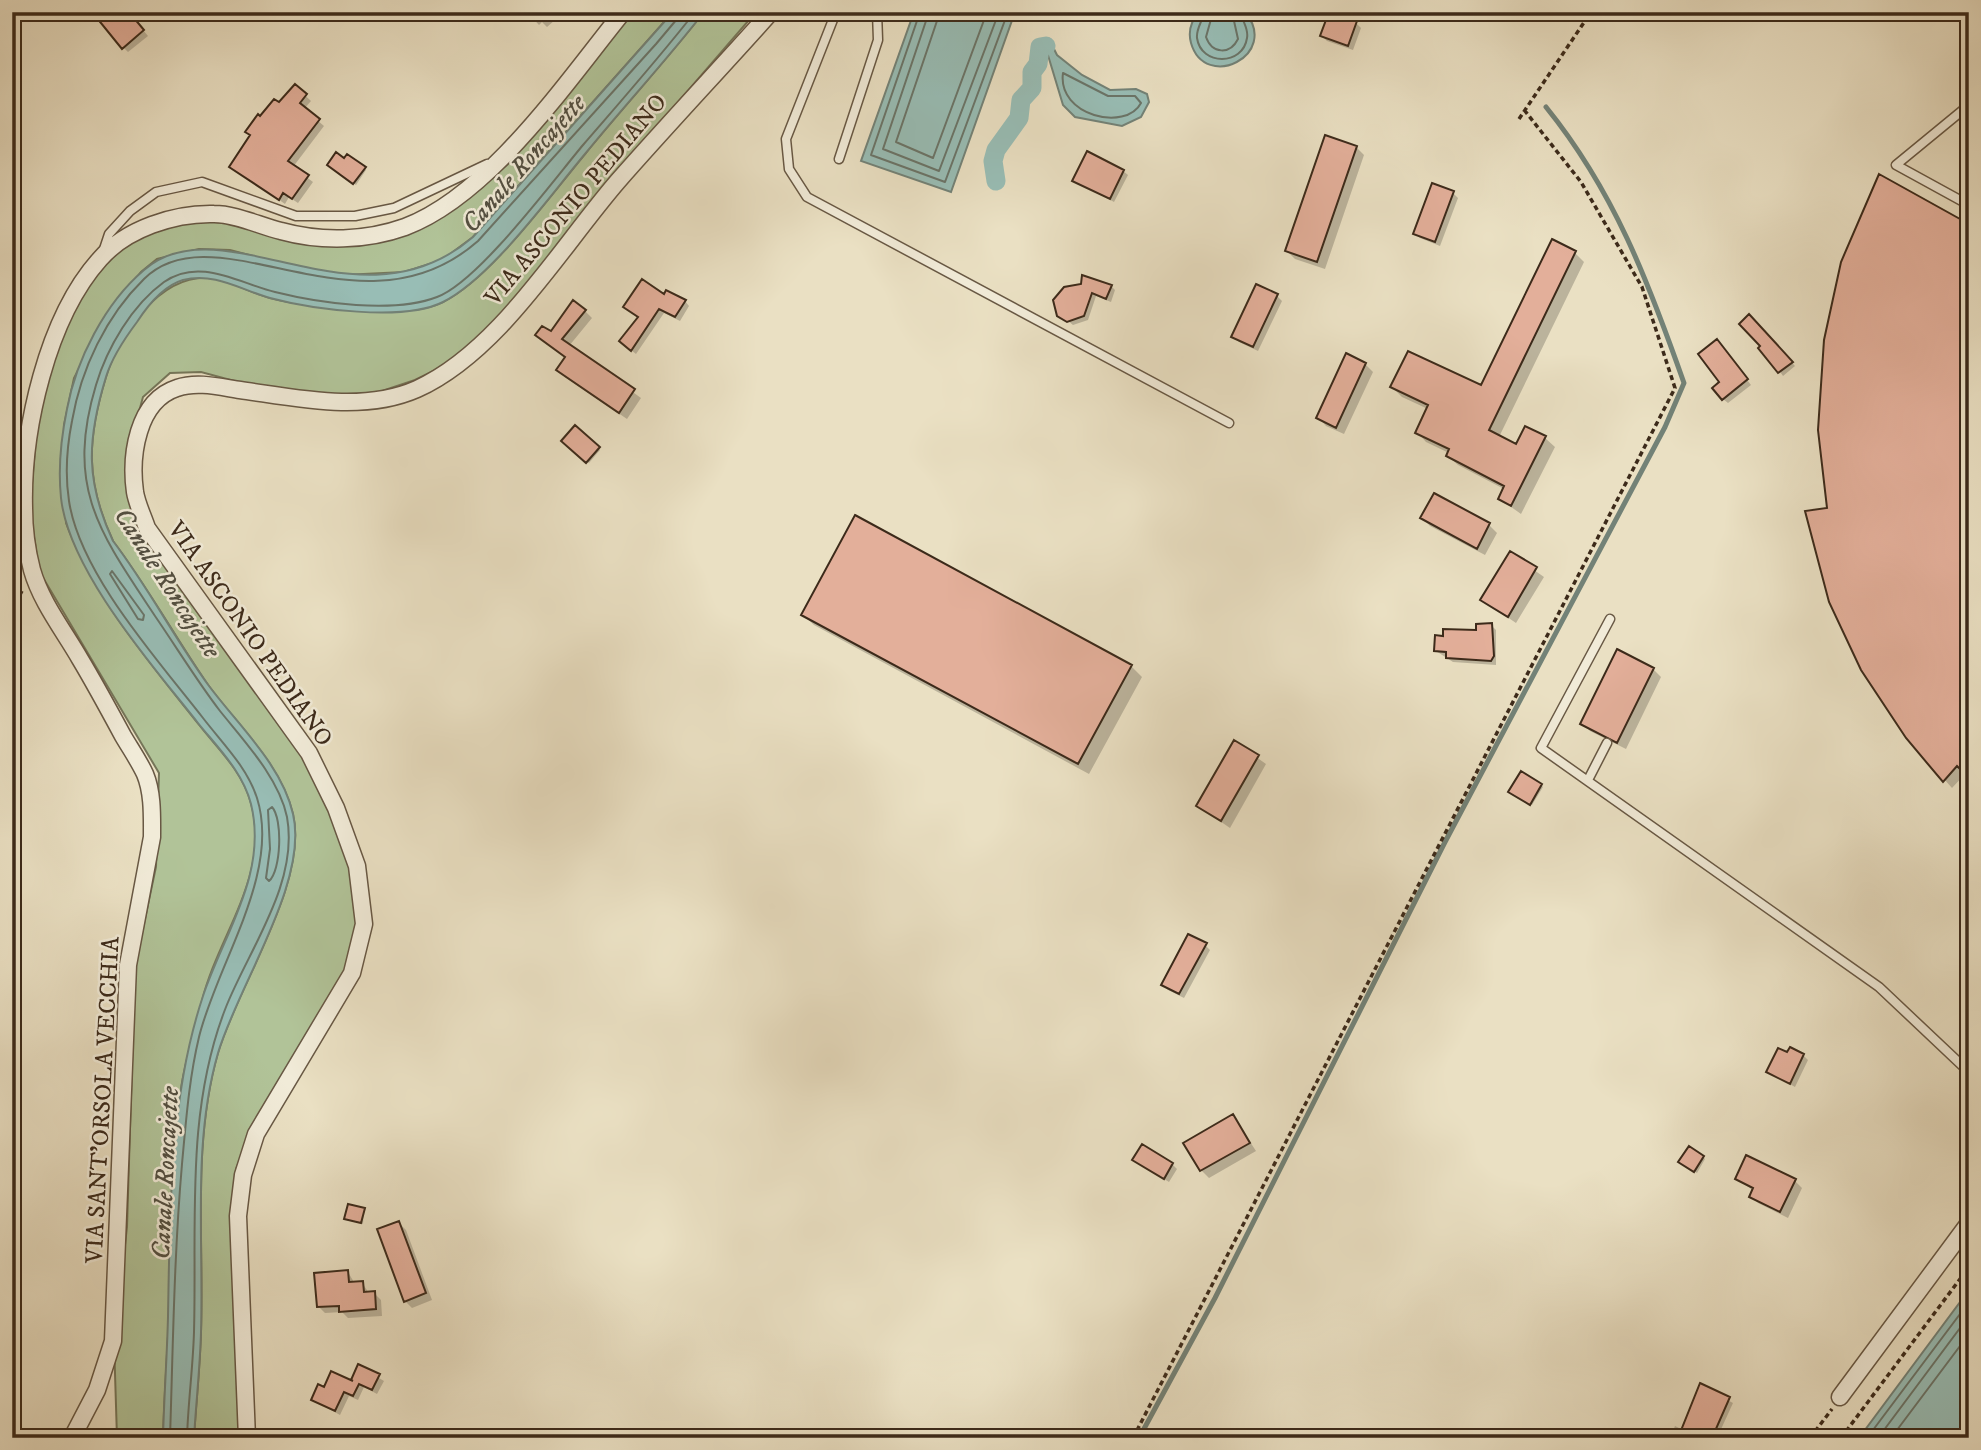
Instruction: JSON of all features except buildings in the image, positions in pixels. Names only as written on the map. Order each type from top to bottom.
[{"type":"street","points":[[502,157],[623,12]]},
{"type":"street","name":"VIA ASCONIO PEDIANO","points":[[247,1438],[238,1216],[243,1175],[256,1133],[352,973],[364,923],[357,866],[336,808],[309,754],[147,527],[135,494],[134,458],[139,428],[156,401],[176,388],[202,384],[339,402],[380,400],[417,389],[456,367],[491,337],[617,182],[771,12]]},
{"type":"street","name":"VIA SANT'ORSOLA VECCHIA","points":[[72,1438],[97,1390],[113,1341],[128,965],[152,837],[152,816],[145,775],[46,602],[32,571],[24,510],[26,457],[35,402],[57,333],[81,284],[101,258],[124,238],[148,226],[184,216],[216,214],[284,232],[327,238],[363,238],[407,227],[453,201],[502,157]]},
{"type":"street","points":[[1840,1397],[1969,1223]]},
{"type":"lane","points":[[836,12],[786,139],[789,169],[807,197],[1229,423]]},
{"type":"lane","points":[[839,159],[878,40],[877,12]]},
{"type":"lane","points":[[1969,105],[1896,164],[1969,205]]},
{"type":"lane","name":"VIA SANT'ORSOLA VECCHIA","points":[[101,258],[109,234],[130,211],[156,192],[202,182],[296,216],[355,216],[394,208],[502,157]]},
{"type":"lane","points":[[1610,619],[1541,748],[1879,987],[1969,1072]]},
{"type":"lane","points":[[1588,780],[1607,743]]},
{"type":"path","points":[[1520,119],[1591,12]]},
{"type":"path","points":[[1133,1438],[1675,388],[1642,287],[1581,182],[1525,111]]},
{"type":"path","points":[[1841,1438],[1969,1267]]},
{"type":"path","points":[[1810,1438],[1840,1397]]},
{"type":"green space","points":[[628,12],[673,12],[473,237],[442,260],[404,272],[343,275],[283,264],[230,250],[199,249],[157,259],[141,272],[107,315],[74,378],[64,425],[66,523],[92,578],[125,629],[241,779],[250,800],[255,827],[249,878],[210,976],[181,1089],[173,1182],[163,1438],[117,1438],[114,1341],[127,1227],[135,966],[156,867],[159,773],[39,571],[30,509],[39,401],[61,334],[100,257],[149,221],[216,209],[325,237],[406,227],[459,206],[508,164],[536,119]]},
{"type":"green space","points":[[704,12],[756,12],[610,181],[489,334],[456,360],[415,380],[379,392],[338,396],[257,387],[201,372],[170,373],[143,397],[134,430],[129,496],[305,753],[355,867],[360,923],[349,971],[253,1129],[236,1169],[232,1213],[241,1438],[194,1438],[202,1297],[202,1157],[210,1087],[228,1026],[282,902],[291,870],[295,841],[293,814],[287,795],[268,761],[206,682],[113,541],[104,519],[93,479],[92,440],[100,399],[112,360],[131,326],[144,310],[174,286],[192,279],[218,279],[270,298],[322,306],[400,311],[427,308],[443,302],[461,291],[500,256]]},
{"type":"water","points":[[673,12],[704,12],[500,256],[461,291],[426,308],[357,312],[270,298],[217,280],[183,280],[163,291],[151,303],[115,355],[109,370],[92,440],[93,479],[104,519],[113,541],[209,686],[269,762],[293,814],[295,841],[291,870],[282,902],[228,1026],[210,1087],[202,1157],[202,1297],[194,1438],[163,1438],[171,1196],[183,1074],[203,996],[249,879],[255,830],[251,804],[236,771],[116,616],[79,556],[67,526],[61,498],[61,453],[67,409],[77,371],[94,334],[130,283],[144,270],[176,253],[213,250],[339,273],[384,274],[429,264],[473,237]]},
{"type":"water","points":[[914,12],[1015,12],[951,192],[861,161]]},
{"type":"water","points":[[1199,12],[1245,12],[1254,28],[1254,42],[1247,54],[1237,62],[1224,66],[1210,65],[1199,58],[1191,43],[1190,31]]},
{"type":"water","points":[[1049,39],[1057,55],[1082,75],[1110,90],[1136,89],[1147,94],[1149,102],[1141,117],[1122,126],[1075,117],[1063,105],[1044,42]]},
{"type":"water","points":[[1969,1290],[1969,1429],[1963,1438],[1859,1438]]},
{"type":"waterway","points":[[996,181],[993,161],[996,150],[1019,118],[1021,100],[1032,88],[1032,72],[1038,64],[1040,47],[1046,46]]},
{"type":"waterway","points":[[1139,1438],[1215,1298],[1445,842],[1665,427],[1684,383],[1627,238],[1591,171],[1546,107]]},
{"type":"water label","name":"Canale Roncajette","points":[[524,164]]},
{"type":"water label","name":"Canale Roncajette","points":[[167,583]]},
{"type":"water label","name":"Canale Roncajette","points":[[166,1173]]}]
